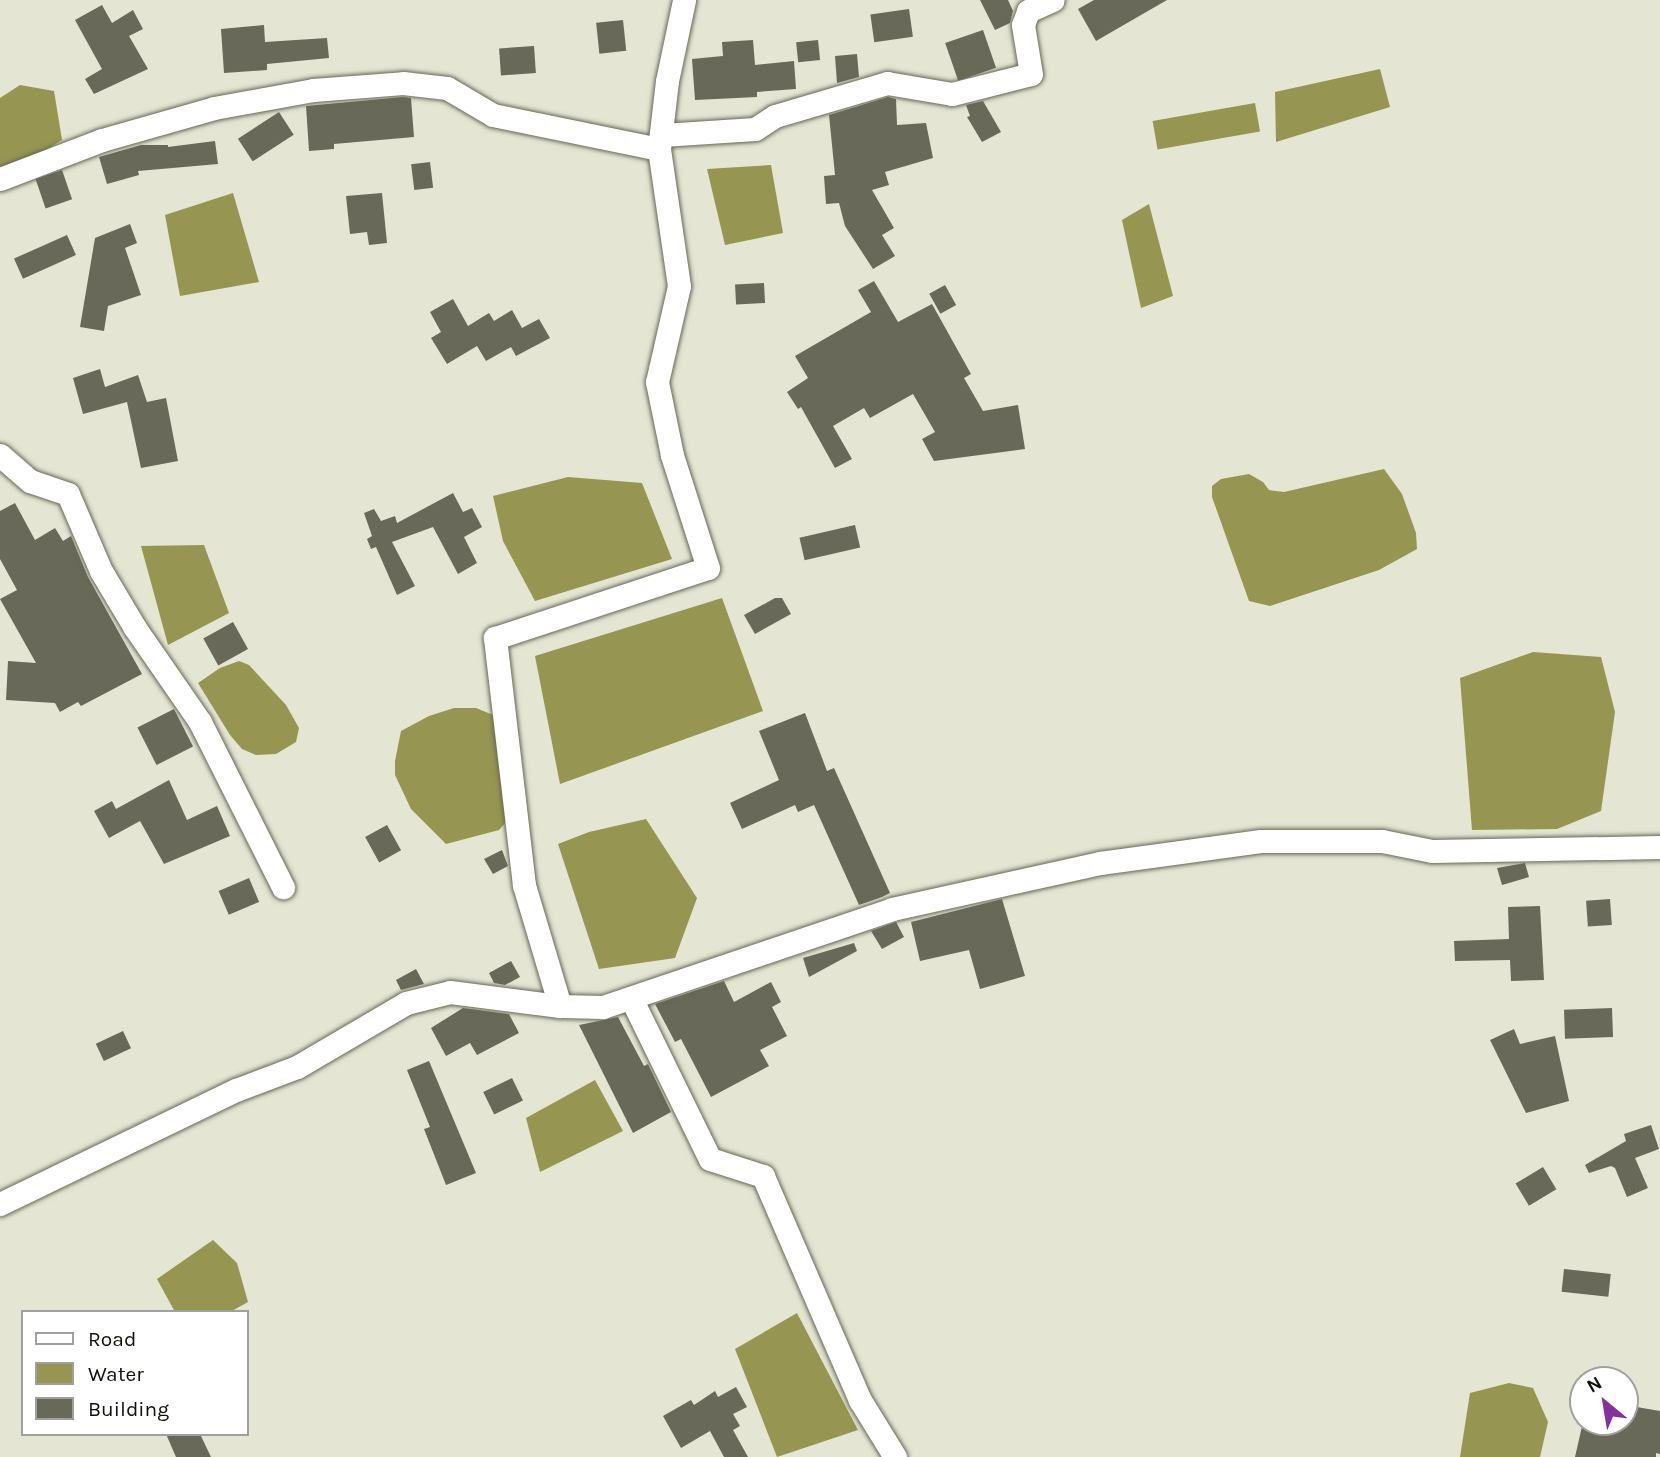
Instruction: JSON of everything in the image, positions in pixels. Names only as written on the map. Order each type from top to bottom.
[{"type":"street","points":[[560,1006],[524,885],[495,638],[708,568],[672,455],[657,382],[679,286],[661,142],[667,81],[684,0]]},
{"type":"street","points":[[0,179],[103,141],[214,108],[313,90],[404,83],[447,88],[493,115],[661,142],[755,129],[775,116],[887,83],[952,94],[1031,74],[1023,25],[1028,11],[1053,0]]},
{"type":"street","points":[[0,455],[30,481],[68,494],[101,572],[135,628],[200,722],[283,887]]},
{"type":"street","points":[[0,1204],[236,1090],[297,1067],[406,1003],[450,992],[560,1006],[603,1007],[892,909],[1100,863],[1261,841],[1382,841],[1432,851],[1660,847]]},
{"type":"street","points":[[631,998],[710,1158],[763,1176],[860,1400],[895,1457]]},
{"type":"water","points":[[1380,69],[1390,107],[1276,142],[1275,92]]},
{"type":"water","points":[[20,85],[54,91],[62,140],[21,165],[0,170],[0,98]]},
{"type":"water","points":[[1255,103],[1260,132],[1158,150],[1153,121]]},
{"type":"water","points":[[771,165],[783,233],[725,245],[707,169]]},
{"type":"water","points":[[233,193],[259,282],[180,296],[165,215]]},
{"type":"water","points":[[1149,204],[1173,296],[1141,308],[1122,220]]},
{"type":"water","points":[[1384,469],[1402,494],[1416,533],[1417,549],[1379,570],[1270,606],[1249,601],[1212,497],[1212,486],[1221,479],[1249,474],[1263,482],[1269,490],[1284,492]]},
{"type":"water","points":[[568,477],[642,483],[672,559],[535,601],[503,541],[493,496]]},
{"type":"water","points":[[204,545],[229,613],[168,645],[141,546]]},
{"type":"water","points":[[722,598],[763,711],[560,784],[535,656]]},
{"type":"water","points":[[1533,652],[1601,657],[1615,712],[1601,811],[1557,829],[1472,830],[1460,678]]},
{"type":"water","points":[[239,661],[249,665],[286,705],[299,728],[296,742],[276,754],[256,755],[242,749],[230,735],[198,683],[220,668]]},
{"type":"water","points":[[454,708],[476,708],[493,715],[513,814],[499,830],[446,844],[411,809],[395,775],[395,761],[401,731],[429,716]]},
{"type":"water","points":[[646,819],[697,898],[675,958],[599,969],[558,844],[589,832]]},
{"type":"water","points":[[595,1080],[623,1131],[540,1172],[526,1118]]},
{"type":"water","points":[[213,1240],[237,1263],[248,1302],[234,1310],[174,1310],[157,1279]]},
{"type":"water","points":[[797,1313],[858,1430],[777,1457],[735,1349]]},
{"type":"water","points":[[1509,1383],[1533,1388],[1548,1422],[1540,1457],[1460,1457],[1470,1393]]},
{"type":"building","points":[[980,0],[1008,0],[1013,11],[1010,23],[995,30]]},
{"type":"building","points":[[1094,0],[1167,0],[1096,41],[1078,9]]},
{"type":"building","points":[[102,5],[112,23],[133,10],[143,29],[129,36],[148,69],[94,94],[85,79],[102,69],[75,20]]},
{"type":"building","points":[[909,9],[913,37],[874,42],[870,14]]},
{"type":"building","points":[[623,20],[626,51],[599,54],[596,23]]},
{"type":"building","points":[[264,25],[265,42],[327,38],[329,58],[267,64],[267,70],[224,73],[221,29]]},
{"type":"building","points":[[983,30],[996,68],[958,81],[945,43]]},
{"type":"building","points":[[753,40],[755,65],[794,61],[796,89],[757,92],[757,97],[695,100],[692,59],[723,56],[722,42]]},
{"type":"building","points":[[818,40],[820,60],[798,62],[796,42]]},
{"type":"building","points":[[534,46],[536,73],[501,75],[499,48]]},
{"type":"building","points":[[857,54],[859,77],[837,83],[835,56]]},
{"type":"building","points":[[888,97],[896,99],[897,125],[926,123],[933,158],[885,172],[889,185],[872,190],[894,228],[882,235],[895,256],[873,269],[845,226],[839,203],[826,204],[824,176],[835,175],[829,115]]},
{"type":"building","points":[[411,98],[414,137],[334,144],[334,149],[309,151],[306,106]]},
{"type":"building","points":[[983,101],[1001,132],[982,142],[967,117],[970,116],[966,105]]},
{"type":"building","points":[[279,112],[294,135],[253,161],[238,139]]},
{"type":"building","points":[[215,141],[218,164],[138,171],[139,175],[107,184],[99,157],[141,145],[168,147]]},
{"type":"building","points":[[430,162],[433,188],[414,190],[411,164]]},
{"type":"building","points":[[62,170],[72,199],[46,208],[36,179]]},
{"type":"building","points":[[382,193],[387,243],[369,245],[367,232],[350,234],[346,196]]},
{"type":"building","points":[[130,224],[137,243],[125,248],[141,295],[108,306],[104,331],[80,327],[95,238]]},
{"type":"building","points":[[67,235],[76,255],[23,279],[14,259]]},
{"type":"building","points":[[874,281],[898,322],[932,304],[971,374],[964,378],[983,411],[1018,405],[1025,449],[934,461],[922,439],[935,432],[913,394],[870,418],[864,408],[833,426],[852,459],[835,468],[801,407],[798,409],[787,392],[808,378],[795,356],[871,312],[858,290]]},
{"type":"building","points":[[764,283],[765,303],[736,304],[735,285]]},
{"type":"building","points":[[945,285],[956,305],[940,314],[929,294]]},
{"type":"building","points":[[453,299],[468,326],[489,313],[494,321],[512,310],[522,328],[539,319],[550,338],[516,356],[511,347],[486,361],[477,346],[447,364],[431,338],[441,332],[430,312]]},
{"type":"building","points":[[100,369],[105,387],[138,375],[147,402],[166,398],[178,461],[141,468],[127,402],[83,414],[73,378]]},
{"type":"building","points":[[453,493],[463,512],[472,508],[482,527],[464,537],[477,563],[458,574],[433,527],[392,542],[415,586],[397,595],[376,547],[371,549],[367,539],[372,536],[364,513],[374,509],[381,521],[395,516],[397,523]]},
{"type":"building","points":[[15,503],[35,540],[55,528],[63,541],[71,536],[88,577],[142,674],[81,706],[78,702],[60,712],[55,703],[6,700],[8,661],[36,663],[0,599],[17,590],[0,559],[0,511]]},
{"type":"building","points":[[855,525],[860,547],[805,560],[799,538]]},
{"type":"building","points":[[775,598],[782,598],[791,614],[755,634],[744,615]]},
{"type":"building","points":[[233,622],[248,649],[218,666],[203,638]]},
{"type":"building","points":[[174,709],[193,746],[157,765],[137,728]]},
{"type":"building","points":[[805,713],[827,771],[834,768],[890,893],[882,897],[859,905],[814,805],[798,812],[795,805],[742,829],[730,803],[779,780],[759,731]]},
{"type":"building","points":[[169,780],[187,820],[217,806],[230,836],[164,864],[140,821],[109,838],[94,811],[112,801],[116,809]]},
{"type":"building","points":[[387,825],[401,850],[379,862],[365,837]]},
{"type":"building","points":[[502,850],[508,866],[493,874],[484,859]]},
{"type":"building","points":[[1525,863],[1529,877],[1502,885],[1497,868]]},
{"type":"building","points":[[249,878],[259,902],[229,915],[219,891]]},
{"type":"building","points":[[1002,899],[1025,976],[980,989],[969,950],[920,961],[911,922]]},
{"type":"building","points":[[1610,899],[1612,925],[1588,927],[1586,901]]},
{"type":"building","points":[[1540,906],[1544,980],[1511,981],[1510,960],[1455,961],[1454,941],[1509,939],[1508,907]]},
{"type":"building","points":[[896,922],[904,937],[882,949],[871,931]]},
{"type":"building","points":[[854,943],[857,951],[809,977],[803,958]]},
{"type":"building","points":[[511,961],[520,977],[505,985],[494,983],[489,973]]},
{"type":"building","points":[[416,969],[424,984],[401,990],[396,980]]},
{"type":"building","points":[[724,981],[734,1002],[771,982],[781,1002],[772,1007],[787,1036],[760,1050],[769,1066],[711,1097],[681,1039],[675,1042],[655,1004]]},
{"type":"building","points":[[463,1008],[509,1014],[519,1033],[477,1055],[470,1043],[446,1056],[431,1028]]},
{"type":"building","points":[[1612,1008],[1613,1037],[1565,1039],[1564,1010]]},
{"type":"building","points":[[618,1017],[644,1066],[648,1064],[671,1112],[633,1133],[579,1025]]},
{"type":"building","points":[[1514,1029],[1520,1044],[1555,1036],[1569,1101],[1526,1113],[1490,1040]]},
{"type":"building","points":[[123,1031],[131,1048],[104,1061],[96,1044]]},
{"type":"building","points":[[429,1061],[476,1173],[446,1185],[424,1129],[430,1127],[407,1070]]},
{"type":"building","points":[[512,1078],[523,1100],[494,1114],[483,1092]]},
{"type":"building","points":[[1651,1125],[1659,1149],[1635,1158],[1648,1188],[1627,1197],[1615,1168],[1611,1166],[1589,1173],[1585,1165],[1626,1141],[1624,1134]]},
{"type":"building","points":[[1543,1167],[1556,1189],[1529,1206],[1516,1183]]},
{"type":"building","points":[[1564,1269],[1611,1274],[1608,1297],[1562,1292]]},
{"type":"building","points":[[736,1387],[747,1407],[733,1414],[740,1426],[733,1430],[748,1457],[724,1457],[710,1431],[681,1448],[663,1416],[691,1400],[694,1405],[715,1391],[718,1397]]},
{"type":"building","points":[[1639,1407],[1660,1411],[1660,1454],[1656,1453],[1656,1457],[1575,1457],[1580,1436],[1639,1436]]},
{"type":"building","points":[[167,1436],[201,1436],[211,1457],[176,1457]]}]
